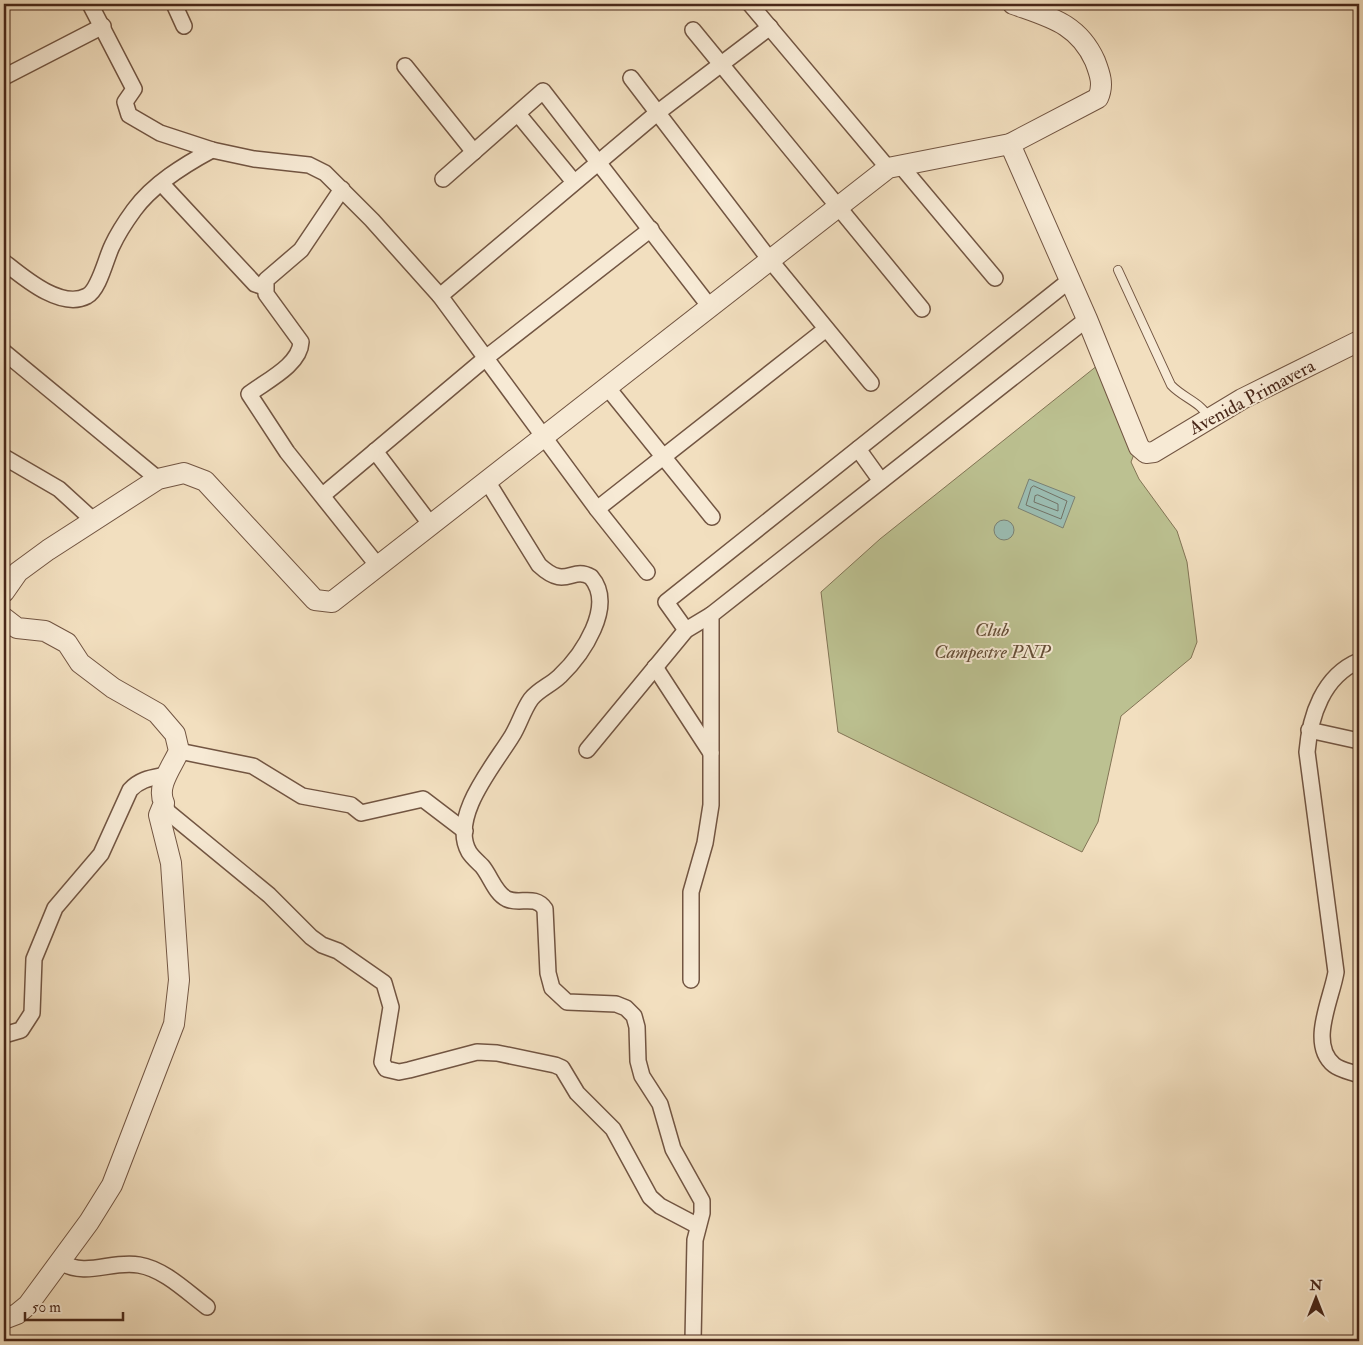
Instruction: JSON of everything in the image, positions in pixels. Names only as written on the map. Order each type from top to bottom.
[{"type":"street","points":[[90,4],[134,89],[124,102],[129,115],[160,133],[212,150],[254,159],[315,166],[326,173],[342,189],[440,296],[487,357],[597,509],[646,572]]},
{"type":"street","points":[[174,4],[184,26]]},
{"type":"street","points":[[750,4],[995,278]]},
{"type":"street","points":[[4,592],[18,572],[93,520],[158,479],[184,474],[205,481],[315,600],[332,602],[837,208],[894,167],[1010,144],[1098,98],[1102,88],[1099,72],[1082,39],[1065,24],[1045,13],[1013,4]]},
{"type":"street","points":[[4,77],[102,26]]},
{"type":"street","points":[[440,296],[657,113],[770,27]]},
{"type":"street","points":[[693,30],[922,310]]},
{"type":"street","points":[[405,66],[474,152]]},
{"type":"street","points":[[630,78],[770,260],[871,383]]},
{"type":"street","points":[[443,179],[543,91],[710,307]]},
{"type":"street","points":[[518,114],[574,182]]},
{"type":"street","points":[[588,750],[686,630],[711,615],[1087,319],[1010,144]]},
{"type":"street","points":[[4,262],[24,279],[47,293],[67,298],[86,297],[94,290],[104,264],[123,226],[135,208],[161,183],[212,150]]},
{"type":"street","points":[[161,183],[255,284],[264,287]]},
{"type":"street","points":[[342,189],[300,250],[269,277],[264,287],[266,294],[301,342],[301,348],[293,362],[249,394],[287,452],[378,566]]},
{"type":"street","points":[[323,495],[487,357],[651,229]]},
{"type":"street","points":[[686,630],[666,602],[1070,280]]},
{"type":"street","name":"Avenida Primavera","points":[[1087,319],[1139,448],[1146,453],[1154,452],[1242,399],[1359,341]]},
{"type":"street","points":[[597,509],[826,329]]},
{"type":"street","points":[[4,352],[158,479]]},
{"type":"street","points":[[607,388],[712,517]]},
{"type":"street","points":[[858,449],[881,481]]},
{"type":"street","points":[[375,451],[431,525]]},
{"type":"street","points":[[4,457],[59,489],[93,520]]},
{"type":"street","points":[[486,481],[539,566],[555,577],[565,578],[578,573],[591,577],[599,592],[600,608],[597,622],[568,668],[530,700],[516,730],[478,790],[468,813],[465,832],[469,852],[484,868],[501,895],[512,901],[534,900],[545,909],[549,981],[556,994],[567,1002],[616,1004],[626,1008],[634,1016],[637,1027],[638,1061],[642,1076],[660,1104],[673,1148],[702,1200],[702,1213],[698,1226],[693,1341]]},
{"type":"street","points":[[690,980],[691,892],[705,842],[711,805],[711,615]]},
{"type":"street","points":[[4,618],[17,628],[45,631],[67,644],[80,663],[113,688],[156,713],[175,734],[179,751],[166,775],[161,796],[168,812],[269,895],[322,945],[338,951],[384,983],[391,1007],[382,1062],[386,1069],[399,1072],[477,1052],[497,1053],[555,1064],[562,1068],[577,1093],[613,1129],[650,1198],[660,1206],[698,1226]]},
{"type":"street","points":[[1359,661],[1350,664],[1334,678],[1322,696],[1309,730],[1308,752],[1336,972],[1332,994],[1324,1012],[1322,1033],[1324,1051],[1334,1065],[1359,1076]]},
{"type":"street","points":[[655,667],[711,753]]},
{"type":"street","points":[[1309,730],[1359,741]]},
{"type":"street","points":[[179,751],[253,766],[302,796],[351,805],[361,813],[423,798],[465,832]]},
{"type":"street","points":[[4,1035],[21,1030],[32,1013],[34,959],[55,908],[101,854],[130,790],[137,783],[146,779],[166,775]]},
{"type":"street","points":[[4,1319],[23,1310],[60,1262],[112,1185],[174,1024],[179,980],[171,863],[159,815],[164,803]]},
{"type":"street","points":[[60,1262],[83,1270],[126,1264],[146,1267],[159,1273],[207,1307]]},
{"type":"lane","points":[[1118,270],[1171,385],[1179,393],[1203,408],[1209,419]]},
{"type":"green space","name":"Club Campestre PNP","points":[[1098,365],[1136,449],[1131,462],[1139,479],[1177,531],[1187,562],[1197,642],[1191,658],[1121,716],[1098,822],[1082,852],[838,732],[821,592],[880,539]]},
{"type":"water","points":[[1029,479],[1075,497],[1063,528],[1018,508]]},
{"type":"water","points":[[1004,520],[1011,523],[1014,530],[1011,537],[1004,540],[997,537],[994,530],[997,523]]}]
